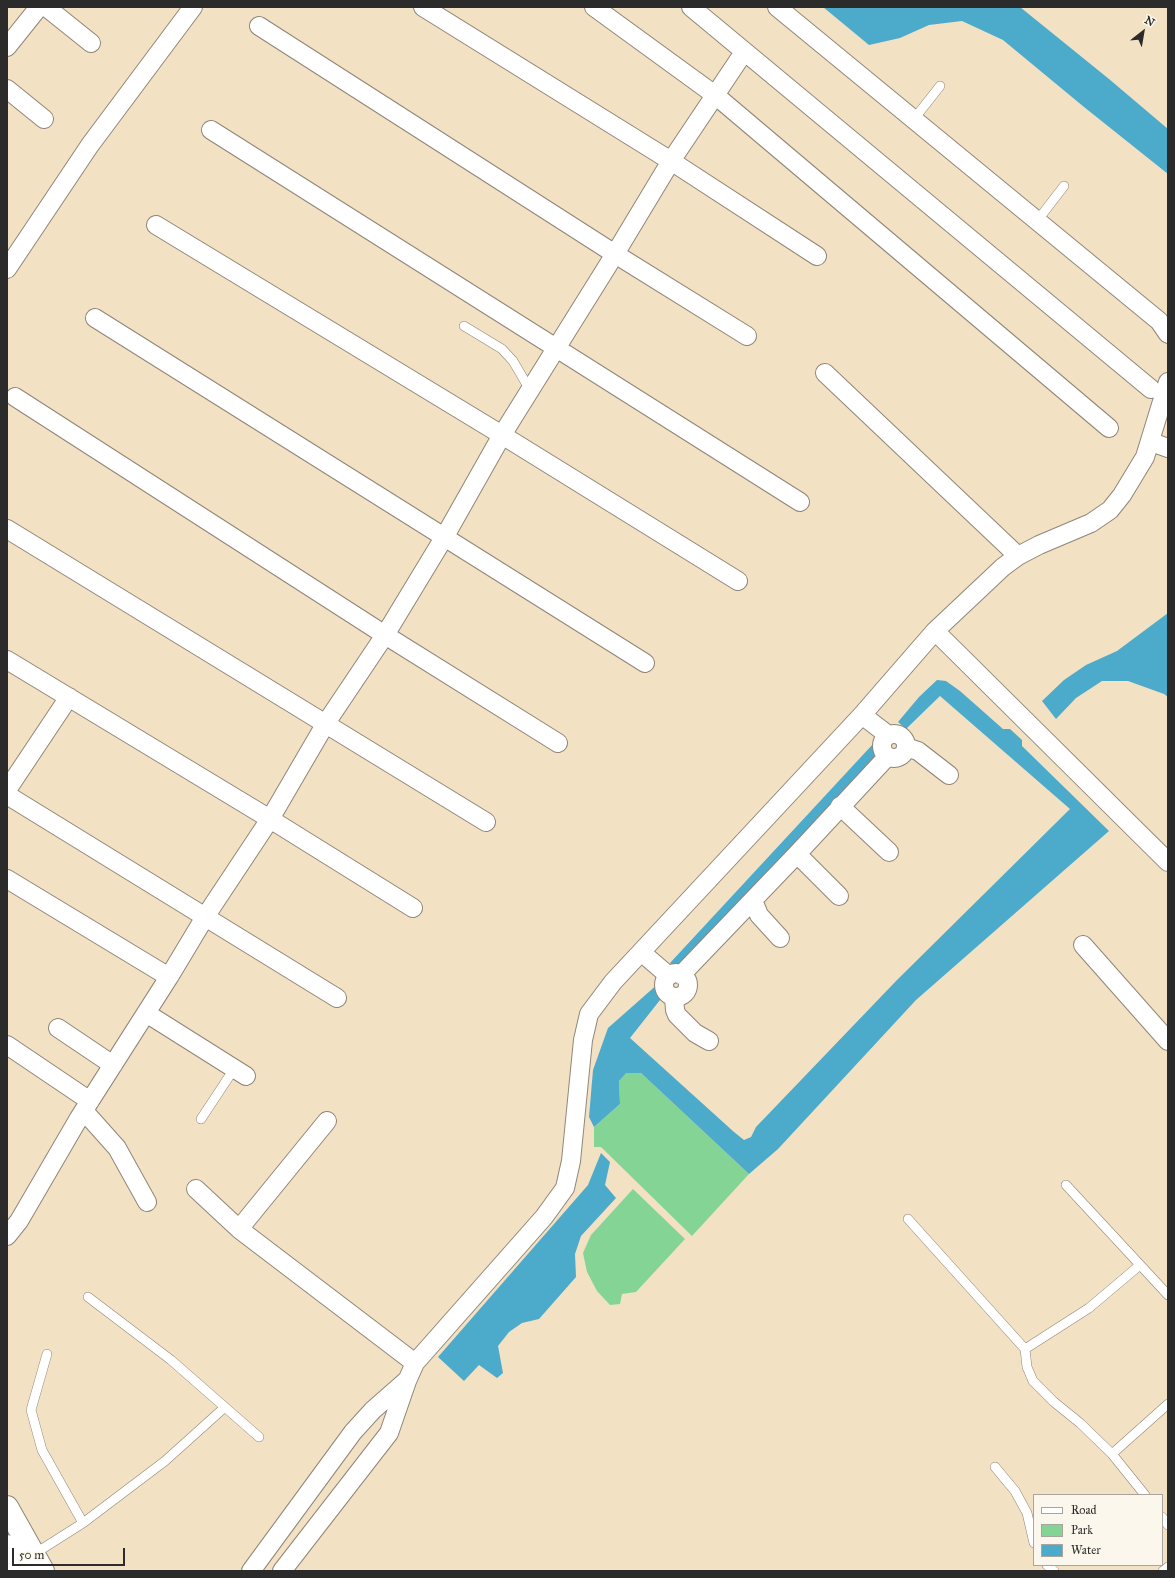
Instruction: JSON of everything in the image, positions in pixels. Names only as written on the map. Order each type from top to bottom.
[{"type":"main road","points":[[7,1507],[39,1562]]},
{"type":"main road","points":[[7,1546],[21,1571]]},
{"type":"street","points":[[7,47],[39,7]]},
{"type":"street","points":[[46,7],[91,43]]},
{"type":"street","points":[[7,269],[90,145],[193,7]]},
{"type":"street","points":[[423,7],[671,161],[817,256]]},
{"type":"street","points":[[594,7],[715,94],[1109,428]]},
{"type":"street","points":[[690,7],[1151,388]]},
{"type":"street","points":[[777,7],[1159,321],[1168,334]]},
{"type":"street","points":[[259,26],[615,254],[747,336]]},
{"type":"street","points":[[7,1235],[19,1220],[85,1110],[205,917],[270,818],[326,723],[385,634],[445,536],[502,435],[671,161],[744,52]]},
{"type":"street","points":[[7,89],[44,119]]},
{"type":"street","points":[[211,130],[557,347],[800,502]]},
{"type":"street","points":[[156,225],[502,435],[738,581]]},
{"type":"street","points":[[95,318],[445,536],[645,663]]},
{"type":"street","points":[[825,373],[1018,556]]},
{"type":"street","points":[[282,1571],[389,1434],[407,1381],[415,1364],[544,1217],[565,1188],[570,1161],[582,1040],[589,1014],[613,982],[862,715],[935,631],[1003,567],[1018,556],[1039,545],[1091,523],[1110,510],[1122,495],[1145,457],[1151,442],[1168,382]]},
{"type":"street","points":[[15,397],[558,743]]},
{"type":"street","points":[[1151,442],[1168,448]]},
{"type":"street","points":[[7,529],[486,822]]},
{"type":"street","points":[[935,631],[1168,862]]},
{"type":"street","points":[[7,660],[270,818],[413,908]]},
{"type":"street","points":[[7,790],[69,697]]},
{"type":"street","points":[[862,715],[888,735]]},
{"type":"street","points":[[888,735],[899,735],[904,739],[906,747],[903,755],[898,758],[892,759],[887,757],[883,752],[883,740],[888,735]]},
{"type":"street","points":[[906,747],[918,751],[949,775]]},
{"type":"street","points":[[675,975],[753,900],[887,757]]},
{"type":"street","points":[[7,795],[337,998]]},
{"type":"street","points":[[840,806],[889,852]]},
{"type":"street","points":[[797,854],[839,896]]},
{"type":"street","points":[[7,879],[169,977]]},
{"type":"street","points":[[753,900],[760,915],[780,938]]},
{"type":"street","points":[[1083,945],[1168,1041]]},
{"type":"street","points":[[641,952],[687,982],[687,987],[683,995],[674,997],[675,1010],[677,1015],[695,1033],[709,1041]]},
{"type":"street","points":[[146,1013],[240,1073]]},
{"type":"street","points":[[58,1028],[113,1065]]},
{"type":"street","points":[[7,1045],[85,1110],[117,1148],[147,1202]]},
{"type":"street","points":[[239,1228],[327,1121]]},
{"type":"street","points":[[196,1189],[239,1228],[415,1364]]},
{"type":"street","points":[[251,1571],[353,1432],[373,1410],[407,1381]]},
{"type":"street","points":[[288,1521],[308,1536]]},
{"type":"lane","points":[[914,119],[940,86]]},
{"type":"lane","points":[[1037,221],[1064,186]]},
{"type":"lane","points":[[464,326],[502,349],[513,361],[530,390]]},
{"type":"lane","points":[[201,1119],[240,1073]]},
{"type":"lane","points":[[1066,1185],[1168,1295]]},
{"type":"lane","points":[[908,1219],[1025,1349],[1026,1366],[1033,1381],[1112,1454],[1143,1494]]},
{"type":"lane","points":[[1025,1349],[1089,1308],[1140,1265]]},
{"type":"lane","points":[[88,1297],[171,1360],[259,1437]]},
{"type":"lane","points":[[47,1354],[31,1410],[42,1450],[83,1523]]},
{"type":"lane","points":[[1112,1454],[1168,1404]]},
{"type":"lane","points":[[39,1562],[83,1523],[165,1461],[225,1407]]},
{"type":"lane","points":[[995,1467],[1015,1491],[1027,1513],[1033,1539]]},
{"type":"lane","points":[[1163,1571],[1168,1567]]},
{"type":"green space","points":[[626,1072],[641,1073],[749,1174],[692,1236],[601,1147],[594,1147],[594,1127],[620,1104],[619,1081]]},
{"type":"green space","points":[[633,1189],[685,1239],[636,1292],[622,1294],[620,1304],[610,1305],[597,1291],[587,1272],[583,1253],[591,1235]]},
{"type":"water","points":[[823,7],[1020,7],[1168,129],[1168,174],[1003,40],[962,21],[929,25],[900,38],[869,45]]},
{"type":"water","points":[[1168,613],[1168,697],[1164,694],[1128,681],[1102,681],[1076,698],[1056,719],[1042,701],[1064,680],[1086,665],[1117,651]]},
{"type":"water","points":[[937,680],[946,681],[960,691],[1003,729],[1010,729],[1022,740],[1022,746],[1109,831],[916,1000],[778,1149],[749,1174],[641,1073],[626,1073],[619,1081],[620,1104],[594,1127],[589,1117],[593,1070],[608,1028],[659,983],[660,1000],[630,1038],[734,1132],[744,1140],[751,1137],[756,1127],[897,980],[1070,809],[940,696],[906,729],[898,722],[919,697]]},
{"type":"water","points":[[873,744],[879,744],[882,751],[679,970],[670,963]]},
{"type":"water","points":[[601,1153],[610,1162],[605,1185],[616,1198],[581,1236],[575,1254],[576,1277],[539,1319],[522,1323],[509,1332],[498,1346],[503,1373],[497,1378],[479,1365],[464,1381],[438,1357],[588,1185]]}]
